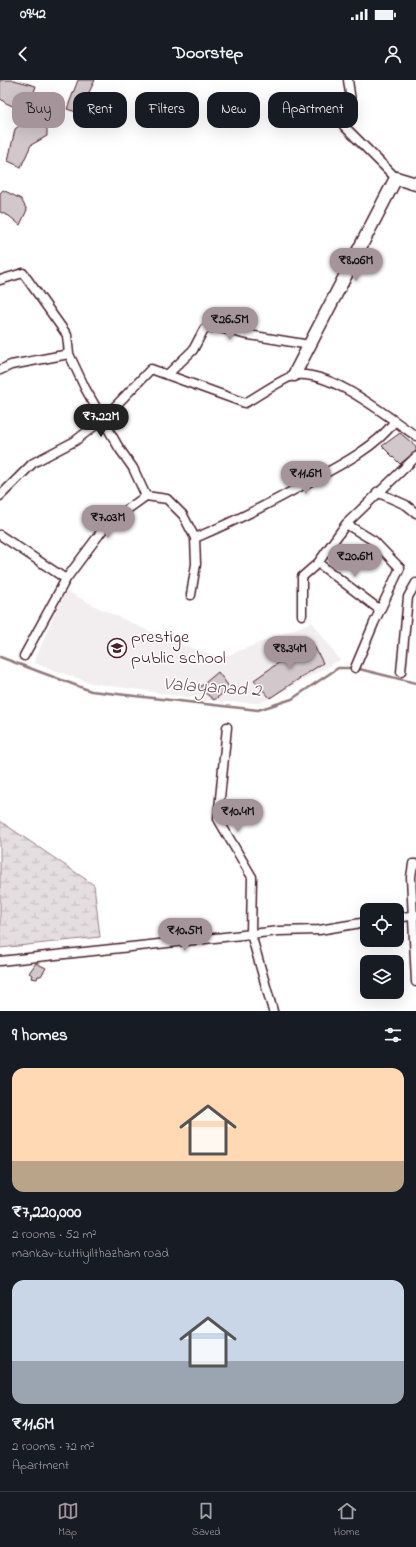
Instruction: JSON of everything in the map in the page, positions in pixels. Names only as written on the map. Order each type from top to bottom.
[{"type":"street","points":[[348,80],[352,108],[344,126],[396,178],[416,184]]},
{"type":"street","points":[[0,496],[33,463],[75,441],[102,420],[151,369],[245,403],[294,375],[396,178]]},
{"type":"street","points":[[0,280],[23,273],[66,335],[69,354],[102,420],[133,468],[146,496]]},
{"type":"street","points":[[167,375],[193,350],[204,329],[216,327],[243,334],[310,345]]},
{"type":"street","points":[[0,370],[11,365],[69,354]]},
{"type":"street","points":[[294,375],[314,376],[339,385],[416,436]]},
{"type":"street","points":[[195,538],[237,521],[339,466],[386,433],[394,422]]},
{"type":"street","points":[[302,615],[302,577],[318,563],[346,524],[378,492],[395,479],[416,457]]},
{"type":"street","points":[[378,492],[406,505],[416,513]]},
{"type":"street","points":[[24,656],[66,579],[107,524],[146,496],[167,498],[183,515],[195,538],[196,564],[191,594]]},
{"type":"street","points":[[346,524],[374,541],[400,568],[355,668]]},
{"type":"street","points":[[0,535],[66,579]]},
{"type":"street","points":[[318,563],[380,610]]},
{"type":"street","points":[[401,672],[408,597],[416,583]]},
{"type":"street","points":[[227,727],[218,819],[252,877],[251,934],[273,1011]]},
{"type":"street","points":[[416,864],[413,864],[411,877],[416,982]]},
{"type":"street","points":[[404,917],[414,915]]},
{"type":"street","points":[[0,961],[251,934],[319,930],[360,923]]},
{"type":"shaded area","name":"prestige public school","points":[[67,591],[97,607],[164,638],[221,658],[312,622],[340,660],[261,703],[224,702],[91,683],[34,663],[54,615]]},
{"type":"green space","points":[[0,821],[94,885],[100,937],[0,948]]},
{"type":"building","points":[[0,80],[14,80],[36,86],[34,92],[12,92],[12,106],[0,98]]},
{"type":"building","points":[[78,80],[95,80],[89,92],[73,92]]},
{"type":"building","points":[[73,93],[73,111],[67,109]]},
{"type":"building","points":[[47,128],[47,136],[31,145],[21,167],[8,161],[15,129]]},
{"type":"building","points":[[3,190],[21,199],[27,210],[20,225],[9,216],[0,212],[0,193]]},
{"type":"building","points":[[400,433],[416,446],[416,451],[400,464],[382,446]]},
{"type":"building","name":"prestige public school","points":[[311,640],[323,663],[270,698],[254,680]]},
{"type":"building","points":[[218,672],[230,688],[214,700],[199,688]]},
{"type":"building","points":[[36,963],[46,968],[37,979],[31,978],[32,975],[29,973]]},
{"type":"waterway","name":"Valayanad 2","points":[[0,657],[91,691],[258,710],[292,699],[338,668],[355,668],[416,683]]},
{"type":"place","name":"prestige public school","points":[[117,648]]}]
